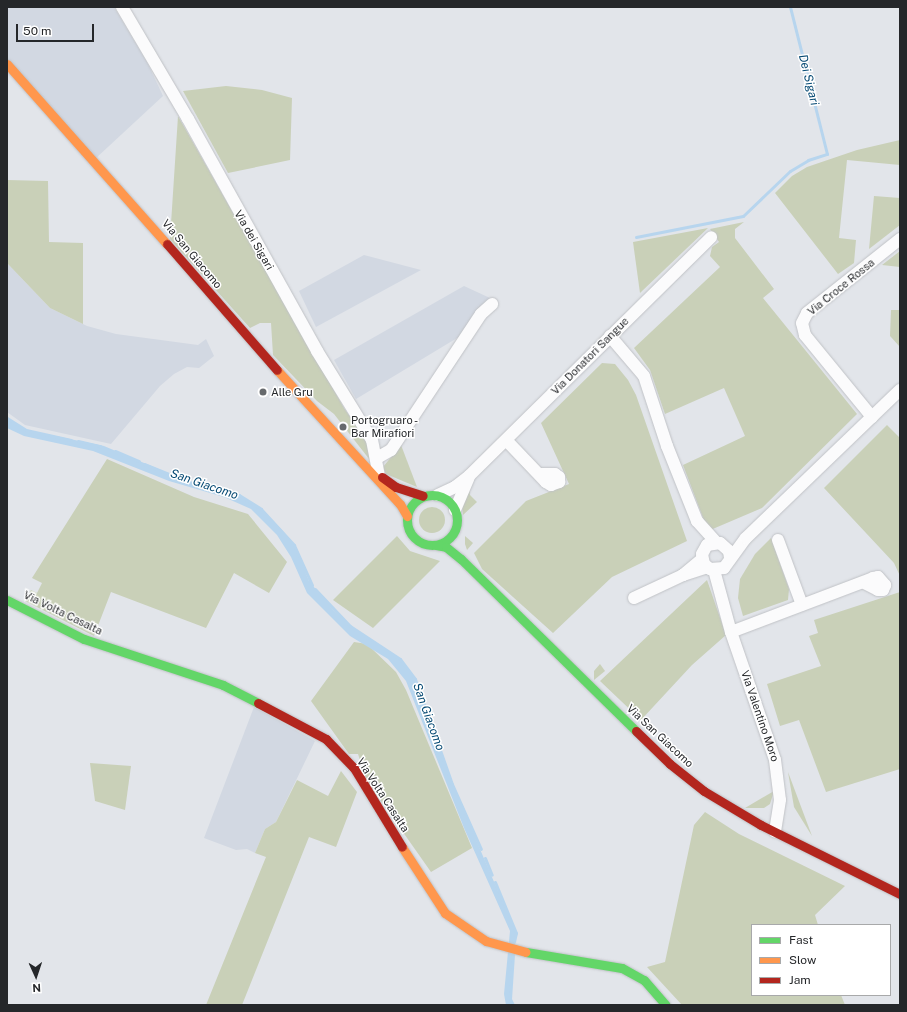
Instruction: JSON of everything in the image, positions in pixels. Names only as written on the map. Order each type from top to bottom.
[{"type":"street","name":"Via dei Sigari","points":[[122,7],[188,119],[317,351],[372,440],[378,458],[379,475]]},
{"type":"street","name":"Via San Giacomo","points":[[7,64],[130,200],[239,328],[358,460],[400,504],[407,516]]},
{"type":"street","name":"Via Donatori Sangue","points":[[438,495],[455,487],[469,476],[711,237]]},
{"type":"street","name":"Via Croce Rossa","points":[[872,417],[805,335],[802,323],[807,313],[900,239]]},
{"type":"street","points":[[378,458],[391,450],[481,314],[492,304]]},
{"type":"street","name":"Via Valentino Moro","points":[[610,336],[644,376],[667,446],[713,562],[731,632],[775,760],[780,800],[775,832]]},
{"type":"street","points":[[713,562],[746,538],[900,390]]},
{"type":"street","points":[[506,440],[541,474]]},
{"type":"street","name":"Via San Giacomo","points":[[358,460],[396,487],[423,496]]},
{"type":"street","name":"Via Donatori Sangue","points":[[455,510],[469,476]]},
{"type":"street","points":[[456,529],[450,538],[436,545],[424,545],[411,535],[407,528],[407,516],[411,505],[423,496],[438,495],[449,501],[455,510],[456,529],[461,559]]},
{"type":"street","name":"Via Valentino Moro","points":[[699,526],[720,544]]},
{"type":"street","points":[[713,562],[707,545],[720,544],[746,538]]},
{"type":"street","points":[[778,540],[802,605]]},
{"type":"street","points":[[634,598],[713,562],[729,551],[720,544]]},
{"type":"street","name":"Via San Giacomo","points":[[436,545],[446,547],[461,559],[672,766],[731,809],[900,894]]},
{"type":"street","points":[[731,632],[864,583]]},
{"type":"street","name":"Via Volta Casalta","points":[[7,600],[84,639],[146,661],[223,685],[326,739],[358,774],[422,881],[445,913],[464,928],[486,940],[522,951],[622,968],[644,980],[666,1005]]},
{"type":"shaded area","points":[[7,7],[114,7],[148,64],[163,96],[95,159],[7,59]]},
{"type":"shaded area","points":[[364,255],[421,270],[316,327],[299,291]]},
{"type":"shaded area","points":[[7,263],[50,308],[87,326],[116,334],[198,345],[206,339],[214,356],[199,368],[187,367],[174,374],[160,386],[111,444],[25,425],[7,412]]},
{"type":"shaded area","points":[[464,286],[490,298],[462,335],[356,399],[334,360]]},
{"type":"shaded area","points":[[254,707],[315,741],[276,822],[265,829],[255,853],[247,849],[236,850],[204,838]]},
{"type":"green space","points":[[226,86],[262,90],[292,98],[290,160],[228,173],[183,91]]},
{"type":"green space","points":[[178,116],[344,408],[368,443],[373,464],[334,414],[317,401],[273,355],[271,323],[260,323],[250,328],[170,239]]},
{"type":"green space","points":[[900,140],[900,165],[847,160],[839,238],[856,240],[854,263],[838,274],[775,193],[792,176],[807,167],[857,150]]},
{"type":"green space","points":[[7,180],[48,181],[49,242],[83,243],[83,324],[50,308],[7,263]]},
{"type":"green space","points":[[874,196],[900,198],[900,225],[869,249]]},
{"type":"green space","points":[[744,222],[735,229],[735,238],[774,289],[763,298],[857,414],[762,508],[708,531],[683,465],[745,436],[724,388],[665,414],[650,370],[634,348],[720,267],[710,256],[712,247],[719,242],[710,229]]},
{"type":"green space","points":[[708,228],[640,293],[633,242]]},
{"type":"green space","points":[[900,251],[900,267],[882,265]]},
{"type":"green space","points":[[891,310],[900,310],[900,347],[890,336]]},
{"type":"green space","points":[[602,363],[615,364],[628,380],[636,395],[687,541],[612,577],[553,633],[482,569],[474,553],[526,501],[569,484],[541,423]]},
{"type":"green space","points":[[887,425],[900,438],[900,576],[894,563],[824,488]]},
{"type":"green space","points":[[401,445],[417,487],[386,474],[383,467]]},
{"type":"green space","points":[[107,459],[194,497],[248,514],[287,562],[269,593],[234,573],[206,628],[111,592],[94,636],[25,601],[31,590],[37,593],[42,583],[32,578]]},
{"type":"green space","points":[[469,489],[470,495],[477,502],[463,515],[462,506]]},
{"type":"green space","points":[[432,507],[441,511],[445,520],[441,529],[432,533],[423,529],[419,520],[423,511]]},
{"type":"green space","points":[[397,536],[410,551],[440,561],[373,628],[333,600]]},
{"type":"green space","points":[[465,536],[473,543],[467,550],[465,544]]},
{"type":"green space","points":[[771,538],[789,589],[788,600],[743,616],[738,598],[740,579],[755,554]]},
{"type":"green space","points":[[707,580],[726,635],[692,665],[641,720],[600,681]]},
{"type":"green space","points":[[900,592],[900,769],[826,792],[799,720],[780,726],[767,684],[821,666],[809,636],[818,633],[814,620]]},
{"type":"green space","points":[[354,642],[367,644],[396,672],[406,690],[472,848],[431,872],[367,781],[358,754],[349,754],[311,701]]},
{"type":"green space","points":[[600,664],[605,671],[594,680],[594,671]]},
{"type":"green space","points":[[90,763],[131,766],[125,810],[95,801]]},
{"type":"green space","points":[[341,771],[357,792],[336,847],[309,837],[242,1005],[206,1005],[266,857],[255,853],[265,829],[276,822],[297,780],[328,796]]},
{"type":"green space","points":[[788,772],[812,836],[794,807]]},
{"type":"green space","points":[[774,791],[770,804],[764,808],[745,808]]},
{"type":"green space","points":[[705,812],[739,834],[845,886],[815,915],[818,924],[751,924],[751,996],[841,996],[845,1005],[682,1005],[647,967],[665,962],[694,825]]},
{"type":"water","points":[[7,418],[26,430],[104,446],[189,482],[239,495],[261,509],[282,530],[294,545],[309,581],[333,610],[350,626],[400,659],[415,679],[452,784],[516,933],[510,999],[513,1005],[506,1005],[504,994],[510,931],[464,828],[406,681],[388,659],[350,636],[307,593],[291,557],[277,535],[251,509],[224,497],[169,481],[93,451],[24,436],[7,428]]},
{"type":"waterway","name":"Dei Sigari","points":[[636,237],[743,216],[790,171],[808,160],[827,154],[790,7]]},
{"type":"waterway","name":"San Giacomo","points":[[7,418],[26,430],[71,440]]},
{"type":"waterway","name":"San Giacomo","points":[[78,441],[100,446]]},
{"type":"waterway","name":"San Giacomo","points":[[115,451],[139,461]]},
{"type":"waterway","name":"San Giacomo","points":[[144,464],[189,482],[239,495],[261,509],[294,545],[312,585]]},
{"type":"waterway","name":"San Giacomo","points":[[315,589],[350,626],[400,659],[415,679],[452,784],[481,849]]},
{"type":"waterway","name":"San Giacomo","points":[[485,858],[492,875]]},
{"type":"waterway","name":"San Giacomo","points":[[495,882],[516,933],[514,942]]},
{"type":"waterway","name":"San Giacomo","points":[[513,954],[510,999],[513,1005]]},
{"type":"traffic: fast","points":[[437,495],[442,496],[450,502],[456,510],[457,520],[456,530],[450,538],[442,544],[427,545],[422,544],[414,538],[408,530],[407,515],[408,510],[414,502],[422,496],[437,495]]},
{"type":"traffic: fast","points":[[436,545],[446,547],[461,559],[636,731]]},
{"type":"traffic: fast","points":[[7,600],[84,639],[223,685],[258,703]]},
{"type":"traffic: fast","points":[[526,952],[622,968],[644,980],[666,1005]]},
{"type":"traffic: slow","points":[[7,64],[167,244]]},
{"type":"traffic: slow","points":[[277,370],[400,504],[407,516]]},
{"type":"traffic: slow","points":[[402,847],[445,913],[486,941],[526,952]]},
{"type":"traffic: jam","points":[[167,244],[277,370]]},
{"type":"traffic: jam","points":[[382,477],[396,487],[423,496]]},
{"type":"traffic: jam","points":[[258,703],[326,739],[354,768],[402,847]]},
{"type":"traffic: jam","points":[[636,731],[670,764],[704,791],[761,825],[900,894]]},
{"type":"place","name":"Alle Gru","points":[[263,392]]},
{"type":"place","name":"Portogruaro - Bar Mirafiori","points":[[343,427]]}]
